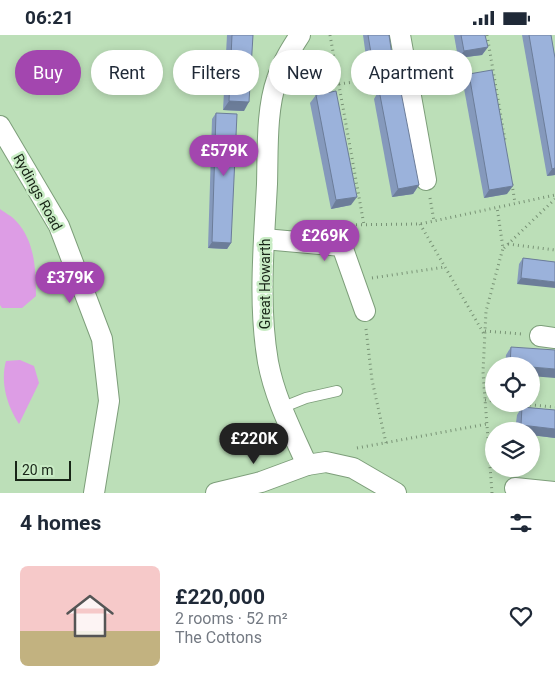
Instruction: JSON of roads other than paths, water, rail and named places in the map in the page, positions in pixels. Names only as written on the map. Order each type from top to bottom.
[{"type":"street","name":"Great Howarth","points":[[300,35],[290,50],[277,79],[272,101],[264,239],[263,313],[268,363],[280,408],[307,465]]},
{"type":"street","points":[[400,35],[426,180]]},
{"type":"street","name":"Rydings Road","points":[[0,126],[59,226],[102,339],[109,401],[94,493]]},
{"type":"street","points":[[264,239],[342,246],[364,311]]},
{"type":"street","points":[[216,493],[261,482],[307,465],[326,462],[353,468],[396,493]]},
{"type":"street","points":[[515,488],[555,492]]},
{"type":"lane","points":[[280,408],[306,398],[337,391]]}]
